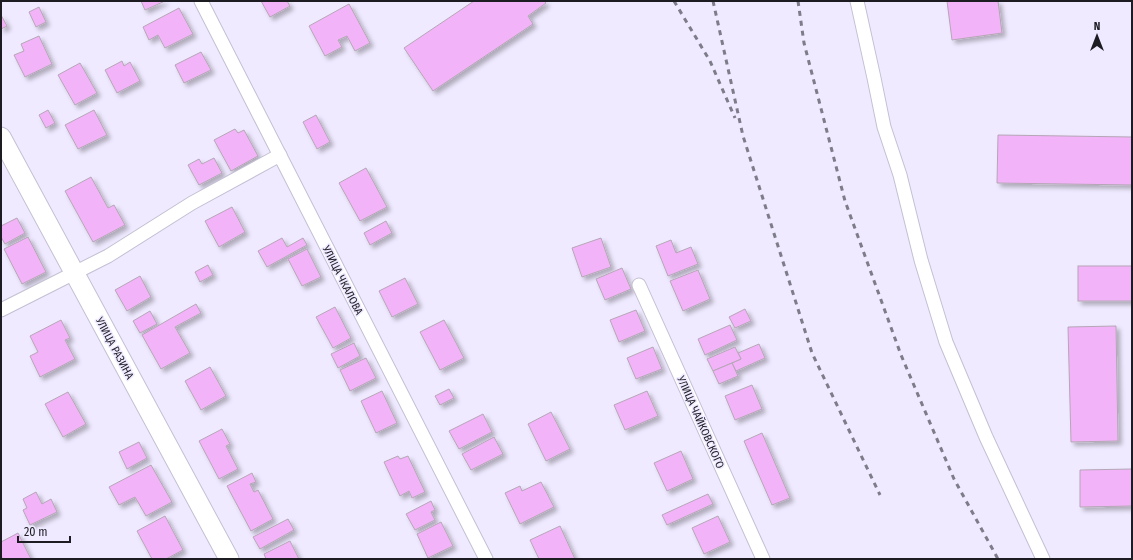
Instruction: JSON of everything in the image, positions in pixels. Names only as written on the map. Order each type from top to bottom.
[{"type":"street","name":"УЛИЦА ЧКАЛОВА","points":[[201,1],[486,559]]},
{"type":"street","points":[[857,1],[884,127],[900,175],[921,260],[946,342],[986,437],[1043,559]]},
{"type":"street","name":"УЛИЦА РАЗИНА","points":[[1,137],[229,559]]},
{"type":"street","points":[[1,310],[108,256],[192,202],[280,155]]},
{"type":"street","name":"УЛИЦА ЧАЙКОВСКОГО","points":[[639,285],[763,559]]},
{"type":"building","points":[[141,1],[165,1],[145,10]]},
{"type":"building","points":[[261,1],[287,1],[290,6],[270,17]]},
{"type":"building","points":[[474,1],[544,1],[546,3],[528,16],[533,24],[433,91],[404,48]]},
{"type":"building","points":[[947,1],[998,1],[1002,33],[952,40]]},
{"type":"building","points":[[349,4],[370,43],[355,51],[347,36],[338,40],[342,47],[325,56],[309,26]]},
{"type":"building","points":[[39,7],[46,22],[36,27],[29,12]]},
{"type":"building","points":[[179,8],[193,34],[165,48],[158,35],[149,40],[143,27]]},
{"type":"building","points":[[1,15],[7,26],[1,29]]},
{"type":"building","points":[[39,36],[52,64],[25,77],[14,55],[24,51],[21,44]]},
{"type":"building","points":[[201,52],[211,70],[184,83],[175,65]]},
{"type":"building","points":[[122,61],[124,66],[130,62],[140,81],[117,93],[105,70]]},
{"type":"building","points":[[80,63],[97,93],[75,105],[58,75]]},
{"type":"building","points":[[48,110],[55,123],[46,128],[39,115]]},
{"type":"building","points":[[94,110],[107,135],[78,149],[65,125]]},
{"type":"building","points":[[316,115],[330,142],[317,149],[303,122]]},
{"type":"building","points":[[235,129],[238,133],[244,130],[258,156],[231,171],[214,140]]},
{"type":"building","points":[[998,135],[1132,137],[1132,185],[997,183]]},
{"type":"building","points":[[214,158],[222,173],[199,185],[188,165],[199,159],[202,164]]},
{"type":"building","points":[[366,168],[387,207],[360,221],[339,183]]},
{"type":"building","points":[[91,177],[108,208],[114,205],[125,225],[93,242],[65,191]]},
{"type":"building","points":[[232,207],[245,232],[219,247],[205,221]]},
{"type":"building","points":[[17,218],[25,233],[5,244],[1,237],[1,226]]},
{"type":"building","points":[[386,221],[392,233],[370,245],[364,233]]},
{"type":"building","points":[[28,237],[46,272],[22,284],[4,249]]},
{"type":"building","points":[[282,238],[287,247],[303,238],[307,245],[267,267],[258,251]]},
{"type":"building","points":[[601,238],[611,267],[582,277],[572,248]]},
{"type":"building","points":[[671,240],[676,253],[691,247],[698,264],[668,276],[656,246]]},
{"type":"building","points":[[307,249],[321,277],[302,286],[288,259]]},
{"type":"building","points":[[208,265],[213,275],[200,282],[195,272]]},
{"type":"building","points":[[1078,266],[1132,266],[1132,301],[1078,301]]},
{"type":"building","points":[[622,268],[631,289],[605,300],[596,279]]},
{"type":"building","points":[[698,270],[710,299],[683,311],[670,281]]},
{"type":"building","points":[[140,276],[151,297],[127,311],[115,290]]},
{"type":"building","points":[[405,278],[418,304],[392,317],[379,291]]},
{"type":"building","points":[[196,304],[201,313],[175,327],[190,353],[161,369],[142,335]]},
{"type":"building","points":[[335,307],[351,338],[333,348],[316,317]]},
{"type":"building","points":[[745,309],[751,321],[735,328],[729,317]]},
{"type":"building","points":[[636,310],[645,331],[619,342],[610,320]]},
{"type":"building","points":[[150,311],[157,324],[140,333],[133,321]]},
{"type":"building","points":[[61,320],[70,338],[65,340],[75,359],[40,377],[30,356],[38,352],[30,336]]},
{"type":"building","points":[[444,320],[464,358],[440,370],[420,332]]},
{"type":"building","points":[[730,325],[737,340],[705,355],[698,339]]},
{"type":"building","points":[[1116,326],[1118,441],[1071,442],[1068,327]]},
{"type":"building","points":[[354,343],[360,356],[338,368],[331,354]]},
{"type":"building","points":[[759,344],[765,358],[736,371],[732,363],[741,359],[738,353]]},
{"type":"building","points":[[653,347],[662,369],[636,379],[627,358]]},
{"type":"building","points":[[735,347],[741,359],[713,371],[707,359]]},
{"type":"building","points":[[366,358],[376,378],[350,391],[340,370]]},
{"type":"building","points":[[732,363],[738,376],[719,384],[713,371]]},
{"type":"building","points":[[210,367],[226,396],[201,410],[185,381]]},
{"type":"building","points":[[752,385],[762,409],[735,420],[725,396]]},
{"type":"building","points":[[449,389],[454,398],[440,405],[435,396]]},
{"type":"building","points":[[382,391],[397,423],[376,433],[361,401]]},
{"type":"building","points":[[647,391],[658,416],[625,430],[614,405]]},
{"type":"building","points":[[68,392],[86,424],[63,437],[45,404]]},
{"type":"building","points":[[551,412],[570,449],[546,461],[528,424]]},
{"type":"building","points":[[483,414],[492,432],[459,449],[449,431]]},
{"type":"building","points":[[222,429],[230,444],[226,446],[238,469],[219,479],[199,441]]},
{"type":"building","points":[[762,433],[790,498],[772,505],[744,441]]},
{"type":"building","points":[[494,437],[503,454],[471,470],[462,454]]},
{"type":"building","points":[[139,442],[147,458],[127,469],[119,452]]},
{"type":"building","points":[[681,451],[693,479],[667,491],[654,463]]},
{"type":"building","points":[[398,456],[400,459],[408,456],[425,492],[412,498],[409,491],[400,496],[384,462]]},
{"type":"building","points":[[151,465],[172,502],[146,516],[135,497],[119,505],[109,487]]},
{"type":"building","points":[[1132,469],[1132,506],[1080,507],[1080,470]]},
{"type":"building","points":[[252,473],[256,482],[250,484],[254,492],[258,490],[273,519],[251,531],[227,486]]},
{"type":"building","points":[[541,482],[554,507],[520,524],[505,493],[520,486],[522,491]]},
{"type":"building","points":[[36,492],[42,504],[51,499],[57,512],[30,525],[23,510],[27,508],[23,499]]},
{"type":"building","points":[[708,494],[713,504],[667,525],[662,515]]},
{"type":"building","points":[[431,501],[435,510],[431,512],[435,520],[415,530],[406,514]]},
{"type":"building","points":[[165,516],[183,550],[166,559],[152,559],[137,531]]},
{"type":"building","points":[[718,516],[730,542],[704,554],[692,528]]},
{"type":"building","points":[[288,519],[294,530],[260,549],[253,537]]},
{"type":"building","points":[[441,522],[453,546],[428,558],[417,534]]},
{"type":"building","points":[[560,526],[575,559],[539,559],[530,540]]},
{"type":"building","points":[[18,533],[31,559],[3,559],[1,556],[1,542]]},
{"type":"building","points":[[290,541],[299,559],[266,559],[264,554]]},
{"type":"railway","points":[[674,1],[710,61],[735,118]]},
{"type":"railway","points":[[713,1],[743,136],[812,353],[880,495]]},
{"type":"railway","points":[[798,1],[804,43],[845,201],[901,355],[954,479],[998,559]]}]
